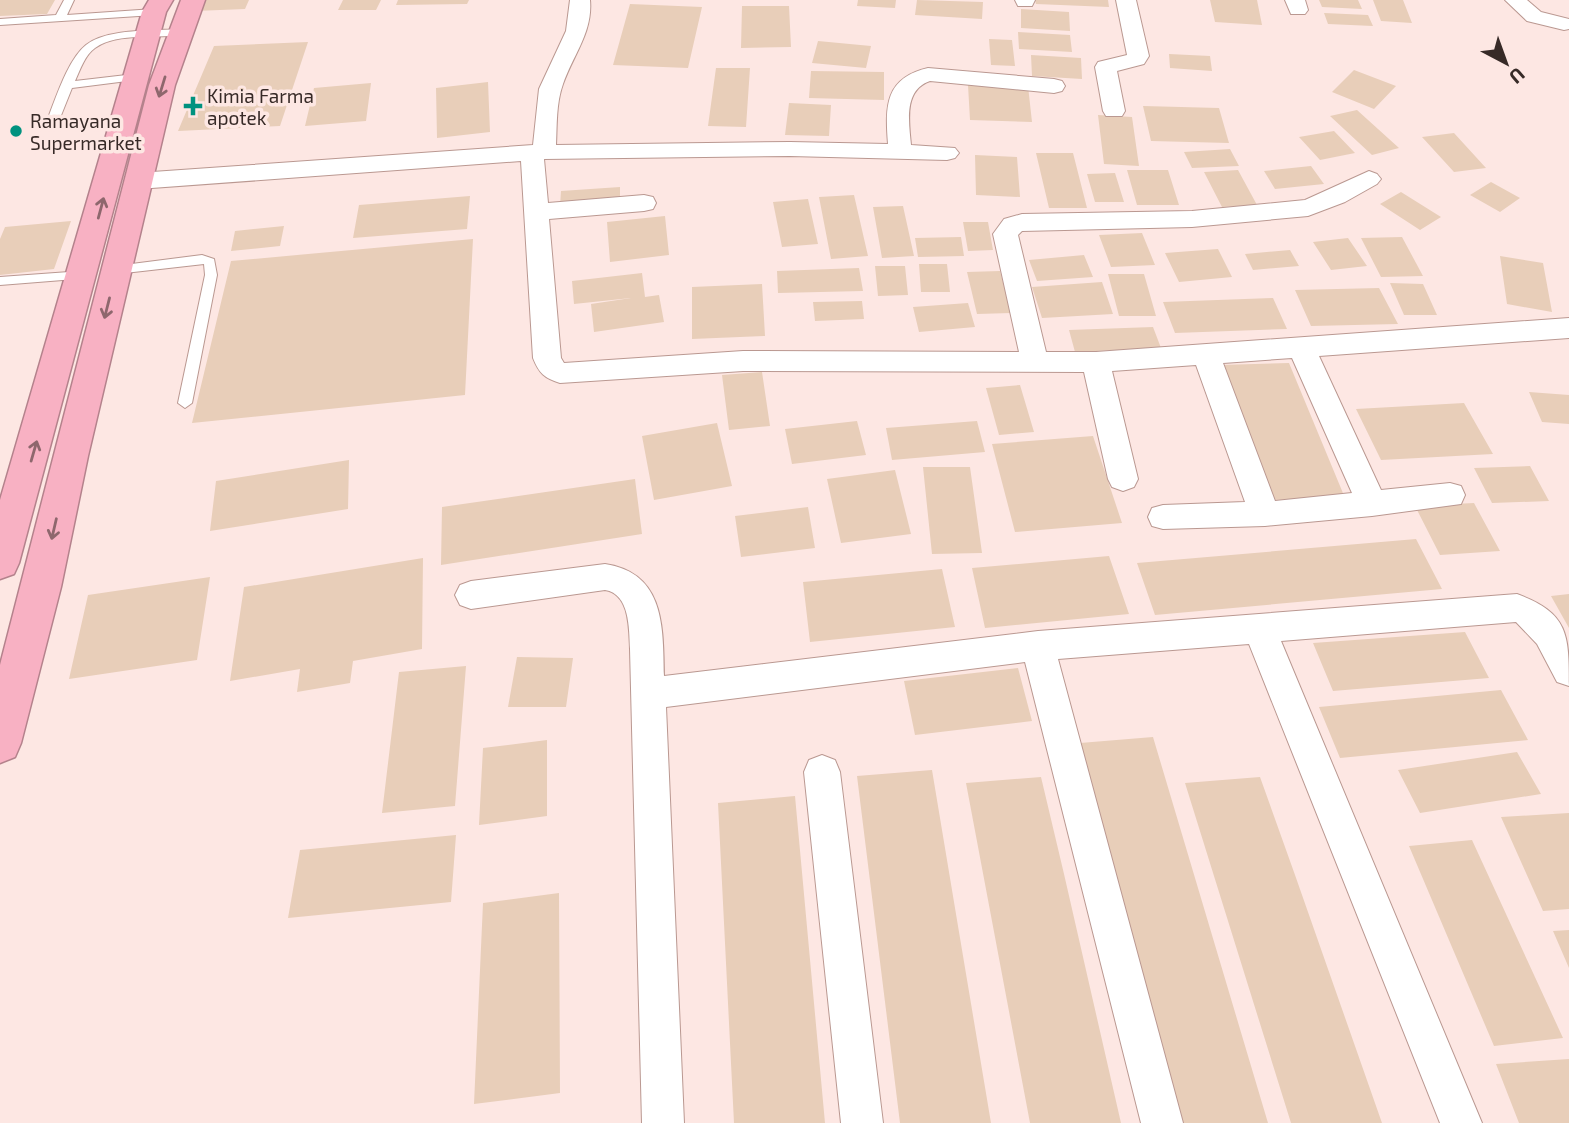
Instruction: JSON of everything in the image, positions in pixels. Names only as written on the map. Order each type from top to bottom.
[{"type":"highway","points":[[0,743],[41,587],[162,85],[193,0]]},
{"type":"highway","points":[[0,563],[154,16]]},
{"type":"street","points":[[580,0],[580,14],[569,51],[553,82],[538,152],[537,212],[547,358],[551,368],[560,373],[743,361],[1096,362],[1569,328]]},
{"type":"street","points":[[1114,111],[1106,67],[1136,59],[1138,56],[1126,0]]},
{"type":"street","points":[[1515,0],[1534,17],[1564,24]]},
{"type":"street","points":[[900,151],[897,107],[901,95],[918,76],[929,74],[1054,86]]},
{"type":"street","points":[[138,181],[538,152],[777,149],[947,153]]},
{"type":"street","points":[[1035,361],[1004,234],[1013,225],[1022,222],[1192,219],[1308,208],[1369,179]]},
{"type":"street","points":[[537,212],[643,203]]},
{"type":"street","points":[[1301,347],[1372,504]]},
{"type":"street","points":[[1206,354],[1265,514]]},
{"type":"street","points":[[1096,362],[1124,479]]},
{"type":"street","points":[[1163,517],[1265,514],[1450,495]]},
{"type":"street","points":[[471,596],[604,577],[621,580],[631,588],[642,605],[648,694],[663,1123]]},
{"type":"street","points":[[648,694],[1038,646],[1517,608],[1538,618],[1569,671]]},
{"type":"street","points":[[1260,630],[1461,1123]]},
{"type":"street","points":[[1038,646],[1162,1123]]},
{"type":"street","points":[[822,772],[862,1123]]},
{"type":"lane","points":[[60,18],[69,0]]},
{"type":"lane","points":[[50,128],[68,85],[89,47],[154,16]]},
{"type":"lane","points":[[0,22],[154,16],[182,32]]},
{"type":"lane","points":[[68,85],[135,77]]},
{"type":"lane","points":[[116,271],[202,259],[210,262],[211,275],[185,404]]},
{"type":"lane","points":[[0,281],[83,275]]},
{"type":"building","points":[[0,0],[55,0],[47,14],[0,16]]},
{"type":"building","points":[[200,0],[249,0],[245,9],[195,11]]},
{"type":"building","points":[[343,0],[381,0],[376,10],[338,10]]},
{"type":"building","points":[[398,0],[469,0],[467,4],[396,5]]},
{"type":"building","points":[[858,0],[896,0],[895,8],[857,6]]},
{"type":"building","points":[[917,0],[983,2],[982,19],[915,15]]},
{"type":"building","points":[[1035,0],[1108,0],[1109,7],[1036,4]]},
{"type":"building","points":[[1210,0],[1257,0],[1262,25],[1215,22]]},
{"type":"building","points":[[1319,0],[1358,0],[1362,9],[1322,7]]},
{"type":"building","points":[[1373,0],[1403,0],[1412,23],[1381,21]]},
{"type":"building","points":[[630,4],[702,7],[688,68],[613,65]]},
{"type":"building","points":[[742,6],[789,6],[791,47],[741,48]]},
{"type":"building","points":[[1021,9],[1069,12],[1070,31],[1021,28]]},
{"type":"building","points":[[1324,13],[1368,15],[1373,26],[1328,24]]},
{"type":"building","points":[[1018,32],[1070,35],[1072,52],[1019,49]]},
{"type":"building","points":[[989,39],[1012,40],[1015,66],[991,65]]},
{"type":"building","points":[[818,41],[871,46],[866,68],[812,63]]},
{"type":"building","points":[[308,42],[280,126],[178,131],[214,46]]},
{"type":"building","points":[[1169,54],[1210,56],[1212,71],[1170,68]]},
{"type":"building","points":[[1031,55],[1081,58],[1082,79],[1032,76]]},
{"type":"building","points":[[716,68],[750,68],[746,127],[708,126]]},
{"type":"building","points":[[1354,70],[1396,86],[1374,109],[1332,92]]},
{"type":"building","points":[[811,71],[884,72],[884,100],[809,98]]},
{"type":"building","points":[[488,82],[490,132],[437,138],[436,88]]},
{"type":"building","points":[[371,83],[366,121],[305,126],[314,88]]},
{"type":"building","points":[[968,85],[1028,86],[1032,122],[970,120]]},
{"type":"building","points":[[789,103],[831,105],[829,136],[785,135]]},
{"type":"building","points":[[1143,106],[1219,108],[1229,143],[1151,141]]},
{"type":"building","points":[[1357,110],[1399,148],[1372,155],[1330,116]]},
{"type":"building","points":[[1098,115],[1132,117],[1139,166],[1104,164]]},
{"type":"building","points":[[1334,131],[1355,153],[1320,160],[1299,137]]},
{"type":"building","points":[[1454,133],[1486,168],[1454,172],[1422,137]]},
{"type":"building","points":[[1230,149],[1239,166],[1192,168],[1184,152]]},
{"type":"building","points":[[1036,153],[1073,153],[1087,208],[1049,208]]},
{"type":"building","points":[[975,155],[1017,157],[1020,197],[976,195]]},
{"type":"building","points":[[1311,166],[1324,184],[1275,189],[1264,171]]},
{"type":"building","points":[[1127,170],[1168,170],[1179,205],[1137,205]]},
{"type":"building","points":[[1238,170],[1257,205],[1222,207],[1204,172]]},
{"type":"building","points":[[1115,173],[1124,202],[1095,202],[1087,174]]},
{"type":"building","points":[[1491,182],[1520,198],[1500,212],[1470,195]]},
{"type":"building","points":[[620,187],[620,202],[560,206],[561,191]]},
{"type":"building","points":[[1401,192],[1441,217],[1420,230],[1380,204]]},
{"type":"building","points":[[854,195],[868,256],[831,259],[819,197]]},
{"type":"building","points":[[470,196],[467,229],[353,238],[359,205]]},
{"type":"building","points":[[808,199],[818,244],[782,247],[773,202]]},
{"type":"building","points":[[903,206],[914,256],[882,258],[873,207]]},
{"type":"building","points":[[665,216],[669,255],[610,262],[607,222]]},
{"type":"building","points":[[71,221],[54,269],[0,275],[0,239],[5,227]]},
{"type":"building","points":[[963,222],[988,222],[993,250],[968,251]]},
{"type":"building","points":[[284,226],[280,246],[231,251],[235,231]]},
{"type":"building","points":[[1142,233],[1155,265],[1111,267],[1099,235]]},
{"type":"building","points":[[961,237],[964,256],[918,257],[915,238]]},
{"type":"building","points":[[1402,237],[1423,276],[1381,277],[1361,238]]},
{"type":"building","points":[[1348,238],[1367,266],[1331,270],[1313,242]]},
{"type":"building","points":[[473,239],[465,395],[192,423],[231,261]]},
{"type":"building","points":[[1218,249],[1232,277],[1179,282],[1165,253]]},
{"type":"building","points":[[1290,250],[1299,266],[1253,270],[1245,254]]},
{"type":"building","points":[[1084,255],[1093,277],[1037,281],[1029,260]]},
{"type":"building","points":[[1500,256],[1543,263],[1552,312],[1507,304]]},
{"type":"building","points":[[919,264],[947,264],[950,292],[921,292]]},
{"type":"building","points":[[875,266],[905,266],[908,295],[878,296]]},
{"type":"building","points":[[859,268],[863,291],[778,293],[777,271]]},
{"type":"building","points":[[1000,271],[1011,313],[977,314],[967,272]]},
{"type":"building","points":[[642,273],[645,297],[659,295],[664,322],[594,332],[591,304],[631,298],[574,304],[572,281]]},
{"type":"building","points":[[1108,274],[1144,274],[1156,316],[1119,316]]},
{"type":"building","points":[[1102,282],[1113,314],[1042,318],[1032,287]]},
{"type":"building","points":[[1390,283],[1423,284],[1437,315],[1404,315]]},
{"type":"building","points":[[762,284],[765,336],[692,339],[692,287]]},
{"type":"building","points":[[1379,288],[1398,324],[1311,326],[1295,290]]},
{"type":"building","points":[[1273,298],[1287,329],[1175,333],[1163,302]]},
{"type":"building","points":[[862,301],[864,319],[815,321],[813,302]]},
{"type":"building","points":[[968,303],[975,327],[919,332],[913,307]]},
{"type":"building","points":[[1153,327],[1161,348],[1075,352],[1069,330]]},
{"type":"building","points":[[1289,363],[1345,498],[1269,500],[1220,365]]},
{"type":"building","points":[[762,372],[770,426],[729,430],[722,375]]},
{"type":"building","points":[[1020,385],[1034,432],[999,435],[986,388]]},
{"type":"building","points":[[1529,392],[1569,395],[1569,424],[1542,422]]},
{"type":"building","points":[[1464,403],[1493,454],[1381,460],[1356,409]]},
{"type":"building","points":[[857,421],[866,455],[792,464],[785,429]]},
{"type":"building","points":[[977,421],[985,452],[892,460],[886,428]]},
{"type":"building","points":[[717,423],[732,486],[654,500],[642,436]]},
{"type":"building","points":[[1093,436],[1122,523],[1015,532],[992,444]]},
{"type":"building","points":[[349,460],[348,509],[210,531],[216,481]]},
{"type":"building","points":[[1530,466],[1549,501],[1492,503],[1474,468]]},
{"type":"building","points":[[923,467],[970,467],[982,553],[932,554]]},
{"type":"building","points":[[895,470],[911,534],[841,543],[827,479]]},
{"type":"building","points":[[635,479],[642,534],[441,565],[442,507]]},
{"type":"building","points":[[1474,503],[1500,551],[1440,555],[1415,506]]},
{"type":"building","points":[[808,507],[815,548],[741,557],[735,516]]},
{"type":"building","points":[[1416,539],[1442,589],[1155,615],[1137,563]]},
{"type":"building","points":[[1109,556],[1129,614],[985,628],[972,568]]},
{"type":"building","points":[[423,558],[422,649],[353,661],[350,683],[297,692],[300,669],[230,681],[244,587]]},
{"type":"building","points":[[942,569],[955,627],[810,642],[803,582]]},
{"type":"building","points":[[210,577],[197,660],[69,679],[88,595]]},
{"type":"building","points":[[1569,594],[1569,628],[1551,596]]},
{"type":"building","points":[[1465,632],[1489,678],[1333,691],[1313,643]]},
{"type":"building","points":[[517,657],[573,658],[566,707],[508,707]]},
{"type":"building","points":[[466,666],[455,806],[382,813],[399,672]]},
{"type":"building","points":[[1018,668],[1032,721],[915,735],[904,681]]},
{"type":"building","points":[[1501,690],[1528,740],[1340,758],[1319,707]]},
{"type":"building","points":[[1153,737],[1268,1123],[1177,1123],[1080,743]]},
{"type":"building","points":[[547,740],[547,816],[479,825],[483,748]]},
{"type":"building","points":[[1517,752],[1541,794],[1420,813],[1398,770]]},
{"type":"building","points":[[932,770],[991,1123],[900,1123],[857,776]]},
{"type":"building","points":[[1041,777],[1121,1123],[1030,1123],[966,783]]},
{"type":"building","points":[[1260,777],[1382,1123],[1291,1123],[1185,783]]},
{"type":"building","points":[[795,796],[825,1123],[734,1123],[718,803]]},
{"type":"building","points":[[1569,813],[1569,909],[1543,911],[1501,817]]},
{"type":"building","points":[[456,835],[451,902],[288,918],[300,850]]},
{"type":"building","points":[[1472,840],[1563,1038],[1494,1046],[1409,846]]},
{"type":"building","points":[[559,893],[560,1093],[474,1104],[483,903]]},
{"type":"building","points":[[1569,930],[1569,968],[1553,931]]},
{"type":"building","points":[[1569,1059],[1569,1123],[1519,1123],[1496,1064]]},
{"type":"place","name":"Kimia Farma apotek","points":[[193,106]]},
{"type":"place","name":"Ramayana Supermarket","points":[[16,131]]}]
